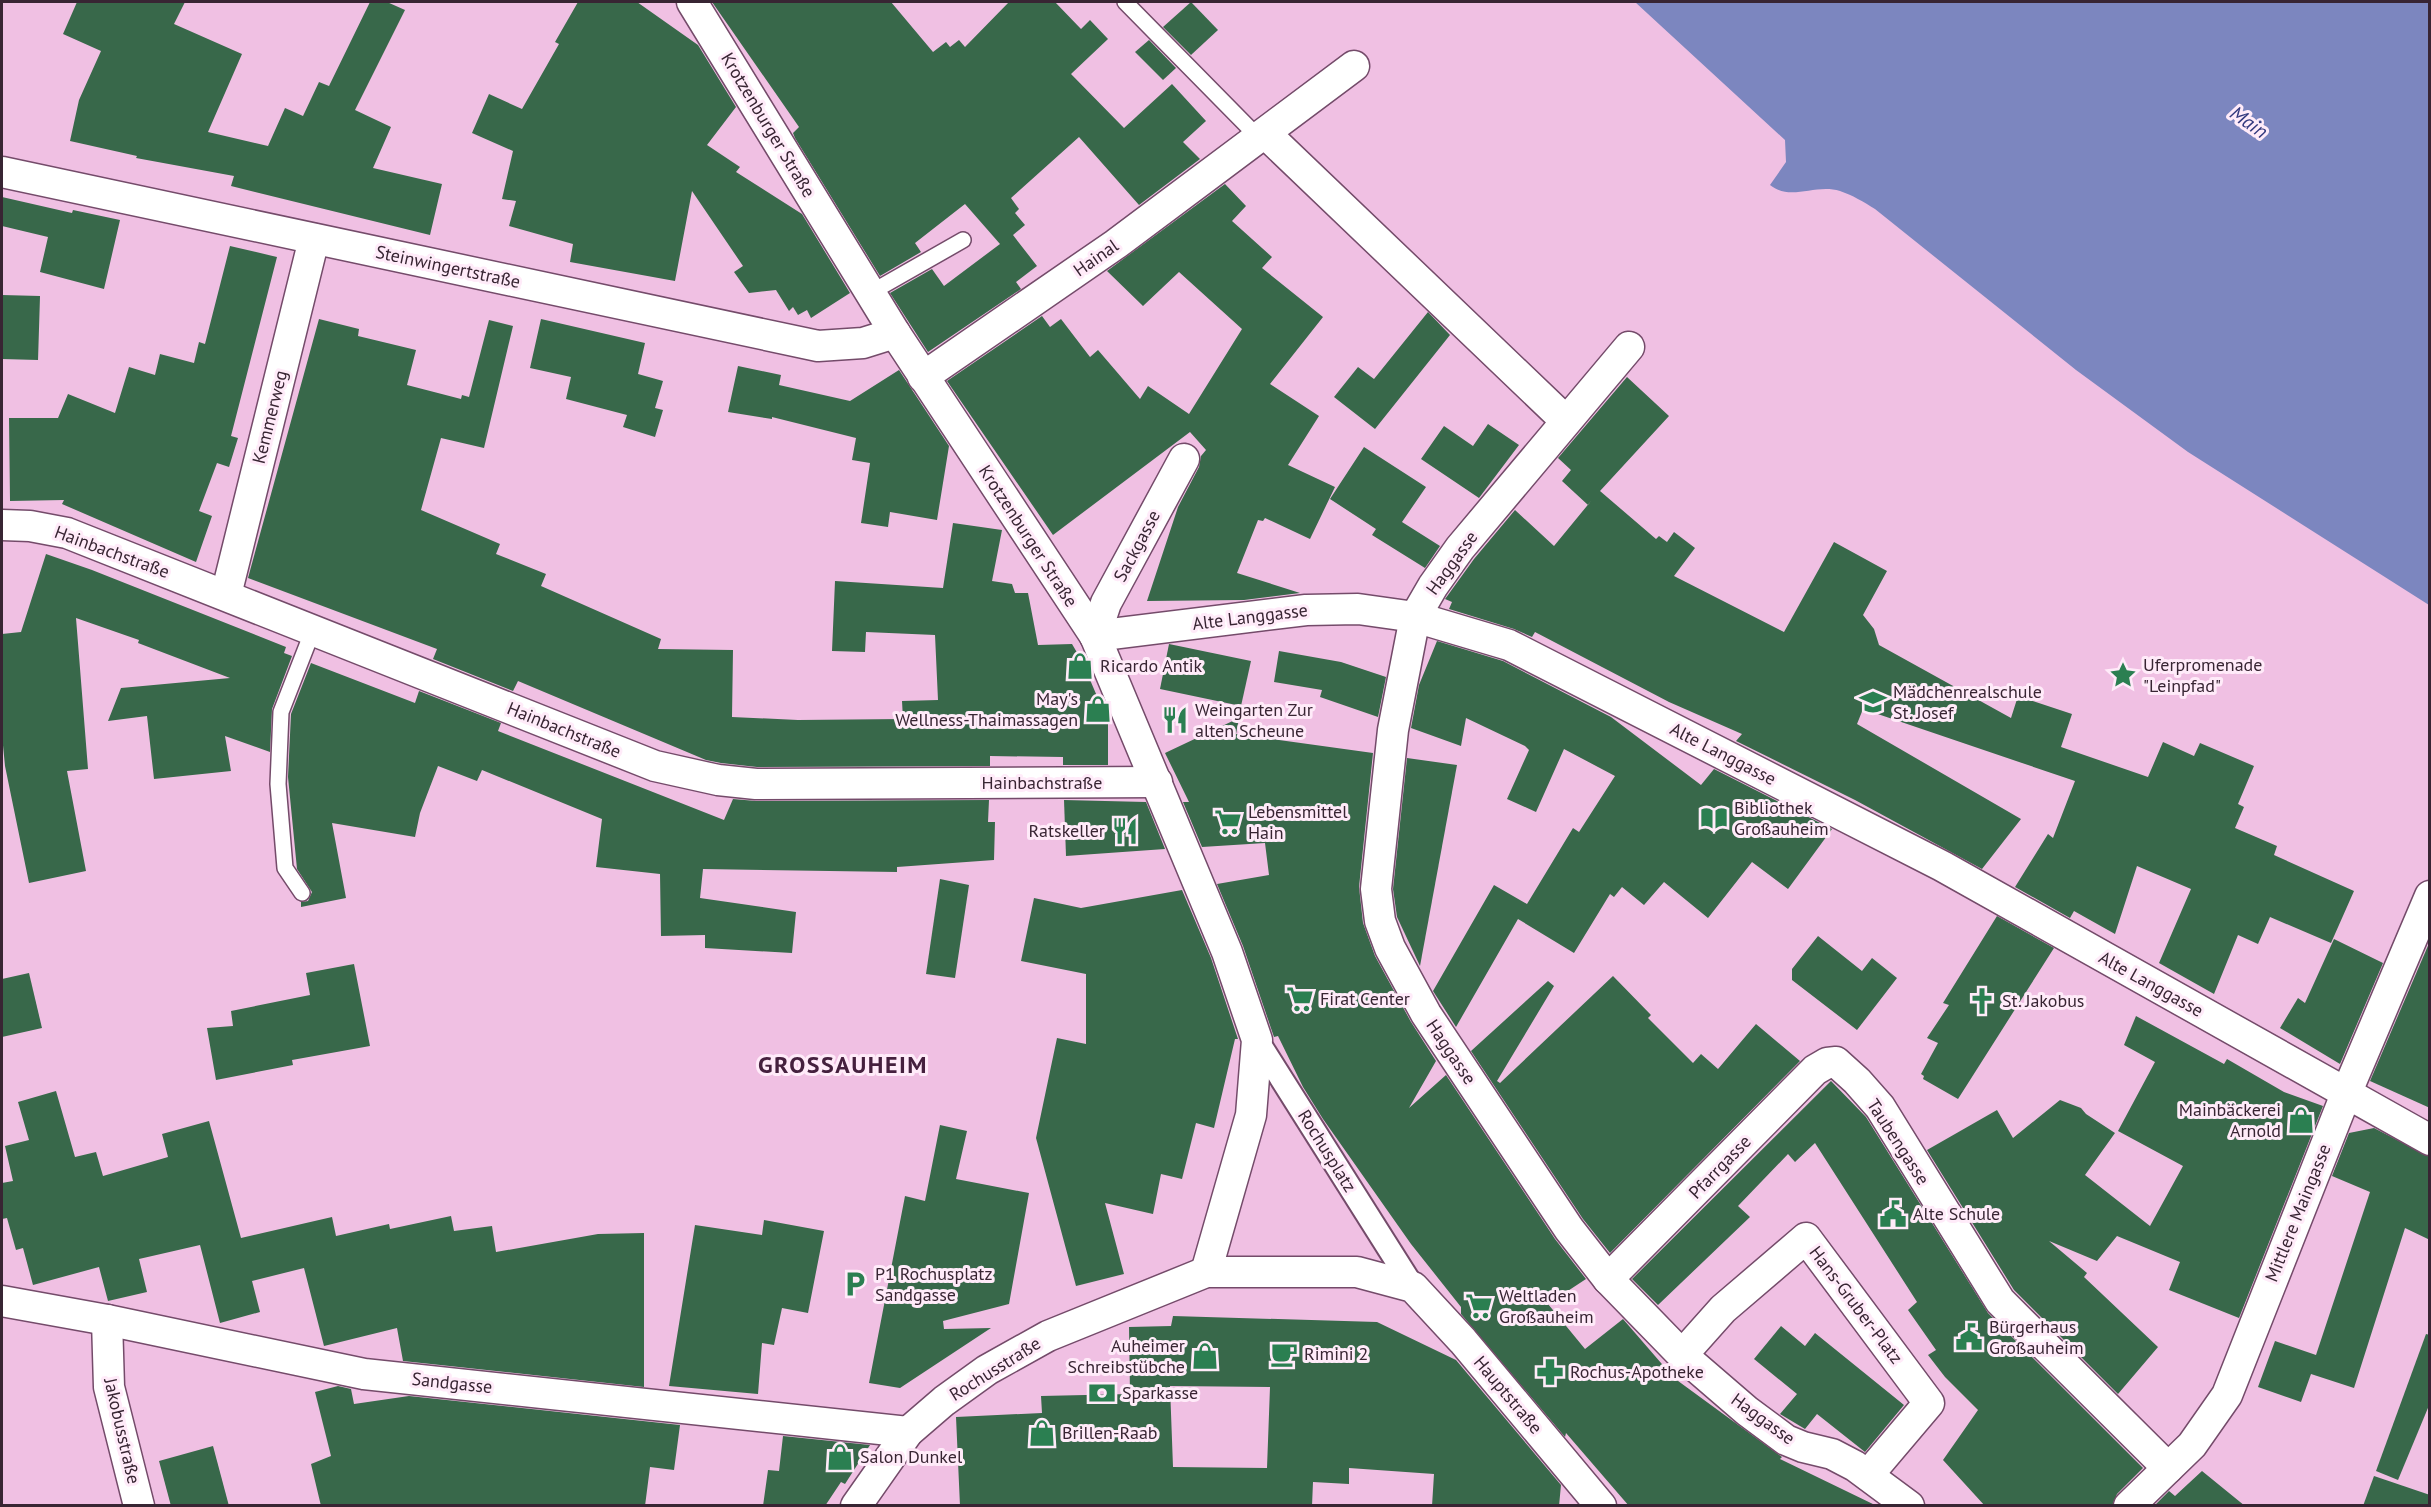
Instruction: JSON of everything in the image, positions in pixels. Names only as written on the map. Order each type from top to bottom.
[{"type":"street","name":"Krotzenburger Straße","points":[[692,2],[895,333],[1095,636],[1227,952],[1257,1040]]},
{"type":"street","name":"Hainal","points":[[923,377],[1116,244],[1354,66]]},
{"type":"street","points":[[1262,136],[1566,421]]},
{"type":"street","name":"Steinwingertstraße","points":[[2,172],[818,346],[863,343],[895,333]]},
{"type":"street","name":"Kemmerweg","points":[[226,595],[314,239]]},
{"type":"street","name":"Haggasse","points":[[1629,347],[1460,548],[1433,586],[1415,617],[1393,730],[1376,889],[1380,921],[1390,948],[1426,1014],[1569,1229],[1608,1279],[1682,1355],[1747,1411],[1786,1440],[1832,1454],[1868,1475],[1909,1506]]},
{"type":"street","name":"Sackgasse","points":[[1095,636],[1106,603],[1184,459]]},
{"type":"street","name":"Hainbachstraße","points":[[2,525],[30,526],[67,532],[655,766],[718,780],[756,784],[1157,782]]},
{"type":"street","name":"Alte Langgasse","points":[[1095,636],[1306,610],[1358,609],[1415,617],[1509,645],[1942,866],[2430,1140]]},
{"type":"street","name":"Mittlere Maingasse","points":[[2129,1506],[2192,1445],[2227,1395],[2346,1094],[2430,896]]},
{"type":"street","points":[[1257,1040],[1251,1115],[1206,1272],[1357,1272],[1413,1287]]},
{"type":"street","name":"Rochusplatz","points":[[1257,1040],[1413,1287]]},
{"type":"street","name":"Pfarrgasse","points":[[1608,1279],[1815,1070],[1827,1063],[1836,1062]]},
{"type":"street","name":"Taubengasse","points":[[1836,1062],[1880,1107],[2000,1301],[2168,1468]]},
{"type":"street","name":"Hans-Gruber-Platz","points":[[1682,1355],[1723,1309],[1806,1238],[1929,1403],[1868,1475]]},
{"type":"street","name":"Rochusstraße","points":[[856,1506],[909,1432],[944,1401],[1025,1347],[1131,1300],[1206,1272]]},
{"type":"street","name":"Hauptstraße","points":[[1413,1287],[1470,1349],[1601,1506]]},
{"type":"street","name":"Sandgasse","points":[[2,1301],[107,1320],[364,1374],[909,1432]]},
{"type":"street","name":"Jakobusstraße","points":[[107,1320],[109,1387],[140,1506]]},
{"type":"lane","points":[[1125,2],[1262,136]]},
{"type":"lane","points":[[870,293],[963,240]]},
{"type":"lane","points":[[302,893],[285,868],[278,784],[281,712],[313,630]]},
{"type":"water","name":"Main","points":[[1635,2],[2429,2],[2429,605],[2188,452],[2076,370],[1875,209],[1840,191],[1821,189],[1786,192],[1770,185],[1786,162],[1785,140]]},
{"type":"building","points":[[77,2],[185,2],[174,24],[242,54],[208,132],[268,146],[285,108],[303,116],[319,82],[329,86],[370,2],[387,2],[405,10],[355,110],[391,127],[373,168],[442,184],[430,235],[231,186],[234,176],[136,158],[137,156],[70,141],[79,100],[101,51],[63,34]]},
{"type":"building","points":[[578,2],[637,2],[698,45],[736,107],[707,145],[740,167],[736,172],[802,214],[850,293],[811,318],[807,310],[798,315],[793,307],[789,311],[776,290],[749,293],[734,272],[743,266],[692,191],[675,281],[570,262],[573,244],[509,226],[516,201],[502,199],[513,151],[472,133],[489,94],[522,109],[559,44],[555,42]]},
{"type":"building","points":[[712,2],[891,2],[933,52],[946,42],[950,47],[959,40],[965,47],[1009,2],[1055,2],[1081,29],[1090,20],[1108,39],[1071,74],[1124,128],[1172,84],[1206,121],[1183,142],[1200,159],[1139,205],[1079,137],[1011,198],[1019,209],[1015,213],[1025,225],[1013,235],[1037,266],[1016,282],[1021,289],[928,352],[890,293],[932,269],[944,286],[1000,244],[965,204],[915,243],[921,252],[880,276],[795,138],[793,133],[799,127]]},
{"type":"building","points":[[1191,2],[1218,30],[1191,55],[1163,27]]},
{"type":"building","points":[[1149,40],[1176,68],[1163,80],[1135,52]]},
{"type":"building","points":[[1225,184],[1246,206],[1232,221],[1272,257],[1262,268],[1323,317],[1270,384],[1319,416],[1288,465],[1335,487],[1310,539],[1265,518],[1263,521],[1258,520],[1237,573],[1300,593],[1244,600],[1147,601],[1178,507],[1199,467],[1201,456],[1206,450],[1190,432],[1053,535],[947,381],[1042,316],[1050,327],[1061,319],[1090,357],[1098,350],[1140,399],[1148,386],[1189,414],[1242,329],[1179,272],[1143,306],[1107,271]]},
{"type":"building","points":[[2,197],[72,213],[73,210],[120,220],[104,289],[40,272],[48,237],[2,226]]},
{"type":"building","points":[[230,246],[277,257],[231,436],[238,438],[229,467],[217,463],[199,511],[212,516],[196,562],[62,504],[64,500],[10,501],[9,418],[58,418],[68,394],[115,413],[129,367],[155,375],[160,354],[194,363],[199,342],[205,344]]},
{"type":"building","points":[[2,295],[40,296],[38,360],[2,359]]},
{"type":"building","points":[[1428,312],[1450,335],[1375,429],[1334,397],[1358,367],[1374,379]]},
{"type":"building","points":[[319,319],[359,329],[358,336],[416,350],[407,385],[461,399],[462,395],[469,397],[489,320],[513,326],[484,448],[441,438],[421,510],[500,544],[496,554],[546,574],[541,586],[661,639],[658,649],[733,650],[732,717],[798,720],[903,719],[902,701],[938,700],[935,635],[866,632],[865,652],[832,651],[835,581],[943,588],[953,523],[1002,530],[992,581],[1012,584],[1015,593],[1028,593],[1038,645],[1072,644],[1082,661],[1108,722],[1108,765],[1063,765],[1063,757],[990,756],[990,766],[757,767],[706,760],[518,681],[513,691],[433,659],[437,649],[248,578]]},
{"type":"building","points":[[541,319],[645,343],[638,374],[663,381],[655,408],[663,410],[655,437],[623,427],[627,415],[566,399],[571,377],[530,368]]},
{"type":"building","points":[[738,366],[781,375],[779,385],[850,401],[899,370],[949,446],[937,520],[890,512],[888,527],[861,523],[870,463],[852,460],[856,438],[772,417],[772,419],[728,412]]},
{"type":"building","points":[[1627,377],[1669,416],[1600,491],[1656,539],[1659,536],[1667,542],[1674,532],[1695,548],[1674,576],[1784,632],[1834,542],[1887,571],[1863,615],[1874,629],[1879,645],[2011,718],[2018,696],[2072,714],[2061,747],[2148,777],[2163,742],[2194,756],[2200,743],[2254,766],[2238,804],[2244,807],[2235,828],[2277,846],[2274,855],[2354,891],[2331,943],[2270,917],[2258,944],[2238,935],[2214,994],[2159,963],[2191,889],[2137,866],[2115,934],[2074,911],[2070,918],[2015,887],[2048,834],[2053,838],[2075,781],[1863,709],[1857,724],[2021,819],[1982,869],[1855,800],[1736,741],[1742,734],[1669,702],[1535,632],[1532,637],[1514,629],[1449,609],[1452,602],[1445,599],[1474,559],[1515,510],[1554,546],[1588,505],[1562,481],[1571,470],[1558,458]]},
{"type":"building","points":[[1488,424],[1519,445],[1479,498],[1421,459],[1444,426],[1473,446]]},
{"type":"building","points":[[1364,447],[1426,487],[1402,522],[1440,546],[1425,568],[1372,535],[1376,529],[1330,499]]},
{"type":"building","points":[[46,554],[286,647],[284,653],[292,656],[272,709],[270,752],[225,736],[231,771],[154,779],[147,716],[108,721],[121,688],[230,678],[138,643],[139,640],[76,618],[88,769],[67,771],[86,871],[29,883],[5,766],[2,735],[2,634],[21,632]]},
{"type":"building","points":[[1437,641],[1503,661],[1611,717],[1701,785],[1714,769],[1832,829],[1788,889],[1752,862],[1708,918],[1664,882],[1644,905],[1622,887],[1614,897],[1610,894],[1574,953],[1518,919],[1456,1027],[1433,991],[1494,885],[1527,904],[1573,828],[1579,832],[1615,776],[1564,749],[1536,812],[1507,799],[1529,750],[1525,746],[1466,718],[1461,746],[1411,728],[1419,685]]},
{"type":"building","points":[[1169,644],[1251,661],[1241,706],[1160,689]]},
{"type":"building","points":[[1279,651],[1341,662],[1386,677],[1378,717],[1320,697],[1322,690],[1274,682]]},
{"type":"building","points":[[311,663],[415,703],[419,691],[501,723],[498,731],[724,820],[733,799],[756,801],[989,800],[988,822],[995,822],[994,860],[897,867],[897,872],[703,869],[700,898],[796,912],[792,953],[705,948],[705,935],[661,936],[660,874],[596,867],[602,819],[482,770],[477,781],[438,766],[420,813],[415,837],[332,823],[346,898],[301,907],[301,902],[308,901],[312,892],[297,869],[288,777],[291,714]]},
{"type":"building","points":[[1239,718],[1236,734],[1373,753],[1359,887],[1363,923],[1375,956],[1411,1022],[1436,1061],[1409,1108],[1446,1075],[1555,1239],[1586,1279],[1548,1304],[1585,1349],[1623,1319],[1674,1378],[1782,1457],[1780,1459],[1877,1506],[1629,1506],[1566,1433],[1565,1437],[1461,1314],[1461,1307],[1411,1244],[1323,1119],[1303,1087],[1278,1036],[1274,1037],[1243,946],[1217,884],[1269,875],[1265,843],[1202,847],[1183,802],[1189,802],[1165,753]]},
{"type":"building","points":[[1407,758],[1457,765],[1420,966],[1397,917],[1393,889]]},
{"type":"building","points":[[1064,800],[1146,802],[1165,849],[1066,856]]},
{"type":"building","points":[[940,879],[969,885],[955,978],[926,974]]},
{"type":"building","points":[[1182,890],[1211,958],[1238,1039],[1235,1039],[1214,1128],[1196,1123],[1182,1179],[1161,1174],[1153,1214],[1105,1203],[1124,1274],[1076,1286],[1036,1138],[1057,1038],[1086,1044],[1086,974],[1021,961],[1034,898],[1081,908]]},
{"type":"building","name":"St. Jakobus","points":[[1997,916],[2054,948],[1958,1099],[1923,1079],[1924,1076],[1921,1074],[1938,1043],[1927,1038],[1949,1005],[1943,1003]]},
{"type":"building","points":[[1818,936],[1862,971],[1872,958],[1897,978],[1857,1030],[1792,980],[1792,969]]},
{"type":"building","points":[[2334,939],[2383,963],[2340,1064],[2280,1028],[2298,998],[2305,1003]]},
{"type":"building","points":[[2430,941],[2430,1108],[2370,1081]]},
{"type":"building","points":[[354,964],[370,1046],[292,1060],[293,1065],[216,1080],[207,1028],[233,1026],[231,1011],[310,995],[306,973]]},
{"type":"building","points":[[29,973],[42,1028],[2,1037],[2,979]]},
{"type":"building","points":[[1613,976],[1651,1015],[1648,1018],[1693,1063],[1701,1054],[1718,1069],[1756,1024],[1800,1061],[1610,1253],[1583,1219],[1471,1051],[1548,981],[1554,986],[1497,1081],[1500,1083]]},
{"type":"building","points":[[2136,1016],[2224,1064],[2227,1059],[2284,1092],[2323,1106],[2239,1318],[2169,1290],[2180,1262],[2117,1236],[2097,1261],[2049,1241],[2087,1273],[2084,1277],[2158,1347],[2118,1394],[2014,1290],[1927,1150],[1997,1110],[2013,1138],[2060,1100],[2081,1108],[2086,1114],[2115,1133],[2085,1175],[2150,1226],[2183,1166],[2118,1131],[2155,1062],[2124,1045]]},
{"type":"building","points":[[1831,1081],[1866,1117],[1988,1313],[2143,1468],[2117,1494],[2112,1506],[1985,1506],[1943,1460],[1978,1410],[1945,1377],[1928,1355],[1936,1350],[1908,1310],[1917,1302],[1815,1143],[1795,1162],[1788,1154],[1738,1206],[1750,1217],[1658,1305],[1632,1279]]},
{"type":"building","points":[[56,1091],[75,1157],[96,1152],[103,1176],[168,1157],[162,1134],[209,1121],[241,1238],[332,1217],[336,1236],[389,1224],[390,1229],[451,1216],[454,1231],[492,1226],[496,1252],[598,1234],[644,1233],[644,1387],[403,1361],[397,1328],[324,1346],[304,1268],[252,1281],[260,1312],[220,1323],[200,1245],[139,1259],[147,1292],[108,1301],[99,1267],[33,1285],[23,1248],[16,1250],[7,1218],[2,1219],[2,1183],[13,1181],[5,1146],[29,1140],[18,1102]]},
{"type":"building","points":[[940,1125],[967,1131],[956,1179],[1029,1193],[1009,1304],[943,1321],[944,1329],[991,1328],[900,1388],[869,1383],[905,1196],[925,1201]]},
{"type":"building","points":[[2374,1128],[2430,1157],[2430,1240],[2405,1228],[2354,1388],[2311,1374],[2301,1402],[2258,1387],[2275,1341],[2316,1355],[2370,1192],[2332,1176],[2349,1133]]},
{"type":"building","points":[[764,1220],[824,1231],[808,1313],[782,1308],[774,1345],[762,1343],[758,1394],[669,1386],[695,1225],[762,1235]]},
{"type":"building","points":[[1173,1316],[1377,1322],[1456,1360],[1561,1485],[1559,1506],[1432,1506],[1434,1474],[1349,1468],[1349,1484],[1313,1482],[1312,1506],[960,1506],[956,1417],[1042,1413],[1041,1396],[1130,1394],[1129,1327],[1171,1326]],"holes":[[[1170,1386],[1270,1387],[1267,1468],[1173,1467]]]},
{"type":"building","points":[[1781,1326],[1805,1346],[1815,1333],[1904,1405],[1865,1452],[1817,1414],[1805,1429],[1780,1414],[1797,1394],[1754,1359]]},
{"type":"building","points":[[2426,1334],[2430,1335],[2430,1403],[2398,1480],[2376,1471]]},
{"type":"building","points":[[338,1386],[351,1389],[354,1404],[409,1396],[680,1425],[674,1470],[650,1467],[645,1506],[321,1506],[311,1464],[331,1456],[315,1392]]},
{"type":"building","points":[[783,1436],[870,1445],[845,1484],[841,1482],[825,1506],[763,1506],[768,1470],[779,1471]]},
{"type":"building","points":[[213,1446],[229,1506],[171,1506],[159,1461]]},
{"type":"building","points":[[2202,1471],[2245,1506],[2154,1506],[2169,1491],[2175,1496]]},
{"type":"building","points":[[2374,1476],[2430,1495],[2430,1506],[2363,1506]]},
{"type":"place","name":"Ricardo Antik","points":[[1080,666]]},
{"type":"place","name":"Uferpromenade \"Leinpfad\"","points":[[2123,675]]},
{"type":"place","name":"Mädchenrealschule St. Josef","points":[[1873,702]]},
{"type":"place","name":"May's Wellness-Thaimassagen","points":[[1098,709]]},
{"type":"place","name":"Weingarten Zur alten Scheune","points":[[1175,720]]},
{"type":"place","name":"Bibliothek Großauheim","points":[[1714,818]]},
{"type":"place","name":"Lebensmittel Hain","points":[[1228,822]]},
{"type":"place","name":"Ratskeller","points":[[1125,831]]},
{"type":"place","name":"Firat Center","points":[[1300,999]]},
{"type":"place","name":"St. Jakobus","points":[[1982,1001]]},
{"type":"place","name":"Mainbäckerei Arnold","points":[[2301,1120]]},
{"type":"place","name":"Alte Schule","points":[[1893,1214]]},
{"type":"place","name":"P1 Rochusplatz Sandgasse","points":[[855,1284]]},
{"type":"place","name":"Weltladen Großauheim","points":[[1479,1306]]},
{"type":"place","name":"Bürgerhaus Großauheim","points":[[1969,1337]]},
{"type":"place","name":"Rimini 2","points":[[1284,1354]]},
{"type":"place","name":"Auheimer Schreibstübche","points":[[1205,1356]]},
{"type":"place","name":"Rochus-Apotheke","points":[[1550,1372]]},
{"type":"place","name":"Sparkasse","points":[[1102,1393]]},
{"type":"place","name":"Brillen-Raab","points":[[1042,1433]]},
{"type":"place","name":"Salon Dunkel","points":[[840,1457]]},
{"type":"district","name":"GROSSAUHEIM","points":[[843,1065]]}]
